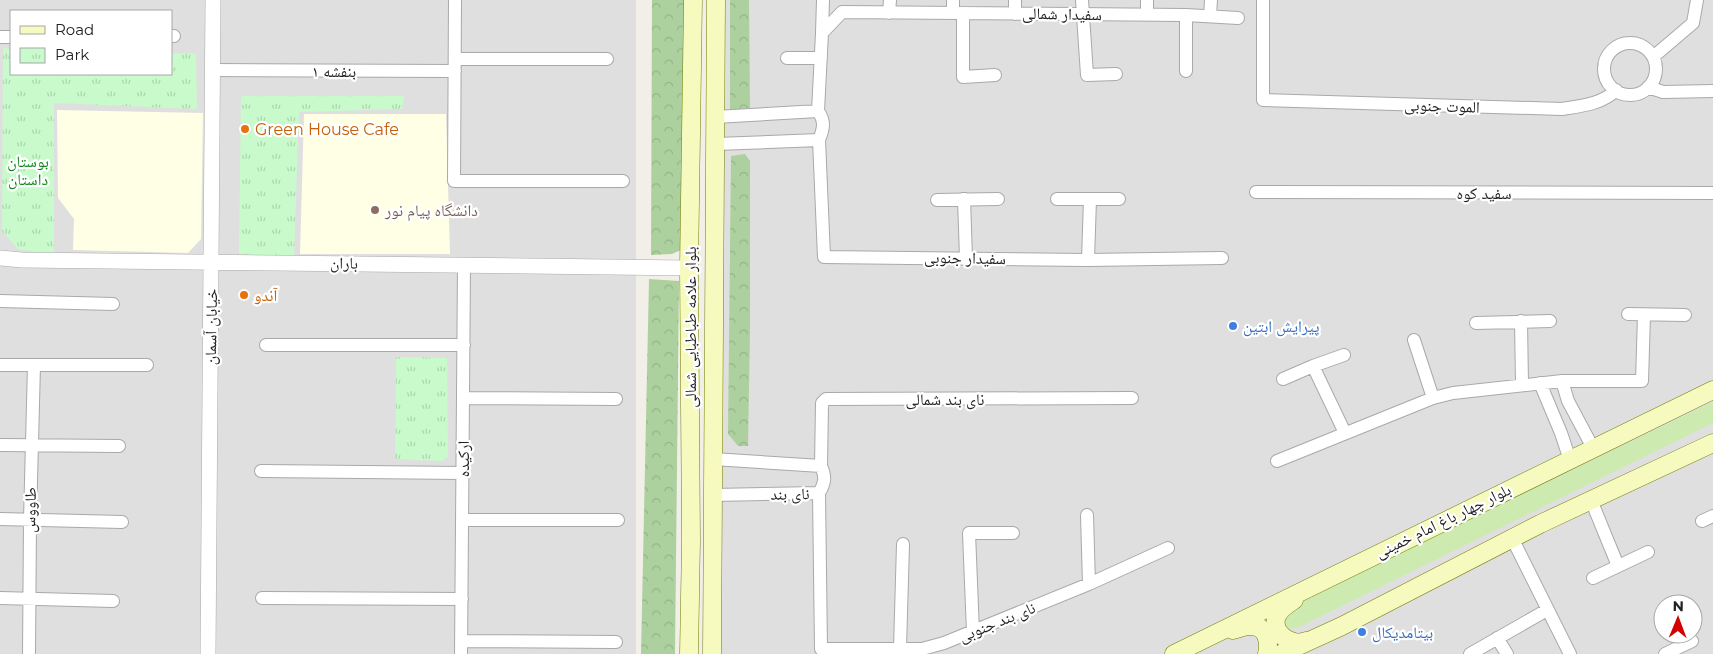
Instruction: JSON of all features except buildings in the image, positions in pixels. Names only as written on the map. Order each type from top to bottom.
[{"type":"main road","name":"بلوار علامه طباطبایی شمالی","points":[[689,654],[691,541],[689,268],[693,0]]},
{"type":"main road","name":"بلوار علامه طباطبایی شمالی","points":[[712,654],[716,0]]},
{"type":"main road","name":"بلوار چهار باغ امام خمینی","points":[[1174,654],[1713,390]]},
{"type":"main road","points":[[1281,654],[1342,626],[1512,538],[1712,445]]},
{"type":"main road","points":[[1310,587],[1277,616],[1276,624],[1282,637],[1302,642],[1342,626]]},
{"type":"main road","points":[[1208,636],[1249,626],[1259,628],[1268,638],[1266,654]]},
{"type":"street","name":"خیابان آسمان","points":[[208,654],[213,0]]},
{"type":"street","points":[[455,0],[454,181],[623,181]]},
{"type":"street","points":[[716,144],[819,140],[824,129],[823,118],[818,111],[823,0]]},
{"type":"street","points":[[953,0],[958,13],[963,76],[994,76]]},
{"type":"street","points":[[1014,14],[1015,0]]},
{"type":"street","points":[[1082,0],[1086,75],[1116,74]]},
{"type":"street","points":[[1147,0],[1147,15]]},
{"type":"street","points":[[1210,16],[1211,0]]},
{"type":"street","name":"الموت جنوبی","points":[[1263,0],[1263,100],[1562,109],[1585,105],[1609,97],[1616,90]]},
{"type":"street","points":[[1653,57],[1692,23],[1697,0]]},
{"type":"street","name":"سفیدار شمالی","points":[[822,33],[842,12],[890,6],[958,13],[1186,15],[1238,18]]},
{"type":"street","points":[[1186,15],[1186,70]]},
{"type":"street","points":[[1633,43],[1648,50],[1656,65],[1656,73],[1648,87],[1641,92],[1632,94],[1616,90],[1610,84],[1604,68],[1610,52],[1617,47],[1633,43]]},
{"type":"street","points":[[787,58],[821,58]]},
{"type":"street","name":"بنفشه ۱","points":[[212,70],[607,60]]},
{"type":"street","points":[[1648,87],[1663,92],[1713,91]]},
{"type":"street","points":[[715,117],[818,111]]},
{"type":"street","name":"سفیدار جنوبی","points":[[819,140],[824,257],[1088,260],[1222,258]]},
{"type":"street","name":"سفید کوه","points":[[1256,192],[1713,193]]},
{"type":"street","points":[[937,200],[998,199]]},
{"type":"street","points":[[1057,199],[1119,199]]},
{"type":"street","points":[[1088,260],[1090,199]]},
{"type":"street","points":[[964,200],[966,258]]},
{"type":"street","name":"باران","points":[[0,258],[22,260],[689,268]]},
{"type":"street","name":"ارکیده","points":[[461,648],[464,265]]},
{"type":"street","points":[[0,301],[113,304]]},
{"type":"street","points":[[1628,314],[1685,314]]},
{"type":"street","points":[[1277,461],[1433,398],[1453,393],[1562,380],[1642,382],[1644,315]]},
{"type":"street","points":[[1521,321],[1522,384]]},
{"type":"street","points":[[1476,323],[1550,321]]},
{"type":"street","points":[[1414,340],[1433,398]]},
{"type":"street","points":[[266,345],[464,345]]},
{"type":"street","points":[[1283,379],[1344,355]]},
{"type":"street","points":[[0,365],[147,365]]},
{"type":"street","name":"طاووس","points":[[29,654],[34,365]]},
{"type":"street","points":[[1313,366],[1345,433]]},
{"type":"street","points":[[1562,380],[1572,407],[1593,448]]},
{"type":"street","points":[[1540,383],[1570,460]]},
{"type":"street","points":[[463,398],[616,399]]},
{"type":"street","name":"نای بند شمالی","points":[[821,466],[822,403],[826,399],[1132,398]]},
{"type":"street","points":[[0,445],[119,446]]},
{"type":"street","name":"نای بند","points":[[713,459],[821,466],[825,484],[819,493],[713,495]]},
{"type":"street","points":[[261,471],[463,473]]},
{"type":"street","name":"نای بند جنوبی","points":[[819,493],[820,649],[922,648],[944,643],[1089,584],[1168,548]]},
{"type":"street","points":[[1591,500],[1618,566]]},
{"type":"street","points":[[1087,515],[1089,584]]},
{"type":"street","points":[[0,519],[122,522]]},
{"type":"street","points":[[462,520],[618,520]]},
{"type":"street","points":[[972,632],[969,533],[1013,533]]},
{"type":"street","points":[[1512,538],[1570,654]]},
{"type":"street","points":[[900,648],[903,544]]},
{"type":"street","points":[[1593,578],[1648,552]]},
{"type":"street","points":[[0,598],[113,601]]},
{"type":"street","points":[[262,598],[462,599]]},
{"type":"street","points":[[1470,654],[1547,610]]},
{"type":"street","points":[[1497,638],[1507,654]]},
{"type":"street","points":[[461,648],[616,642]]},
{"type":"street","points":[[1665,654],[1686,644]]},
{"type":"shaded area","points":[[0,0],[636,0],[636,654],[0,654]]},
{"type":"shaded area","points":[[717,0],[1713,0],[1713,654],[711,654]]},
{"type":"shaded area","points":[[57,110],[203,113],[201,239],[188,253],[73,250],[74,219],[58,198]]},
{"type":"shaded area","name":"دانشگاه پیام نور","points":[[304,114],[446,114],[450,254],[300,254]]},
{"type":"green space","points":[[652,0],[687,0],[681,250],[672,254],[651,255]]},
{"type":"green space","points":[[730,0],[749,0],[750,108],[730,110]]},
{"type":"green space","name":"بوستان داستان","points":[[3,48],[10,49],[10,75],[172,75],[172,53],[196,54],[197,109],[54,103],[54,255],[18,249],[2,231]]},
{"type":"green space","points":[[241,96],[404,96],[402,109],[299,112],[294,257],[239,254]]},
{"type":"green space","points":[[745,154],[750,161],[748,446],[738,446],[728,434],[731,156]]},
{"type":"green space","points":[[649,279],[679,281],[675,654],[641,654]]},
{"type":"green space","points":[[396,357],[447,358],[448,457],[442,461],[395,459]]},
{"type":"green space","points":[[1713,402],[1713,423],[1297,628],[1284,629],[1282,624],[1290,606]]},
{"type":"place","name":"Green House Cafe","points":[[245,129]]},
{"type":"place","name":"دانشگاه پیام نور","points":[[375,210]]},
{"type":"place","name":"آندو","points":[[244,295]]},
{"type":"place","name":"پیرایش ابتین","points":[[1233,326]]},
{"type":"place","name":"بیتامدیکال","points":[[1362,632]]}]
